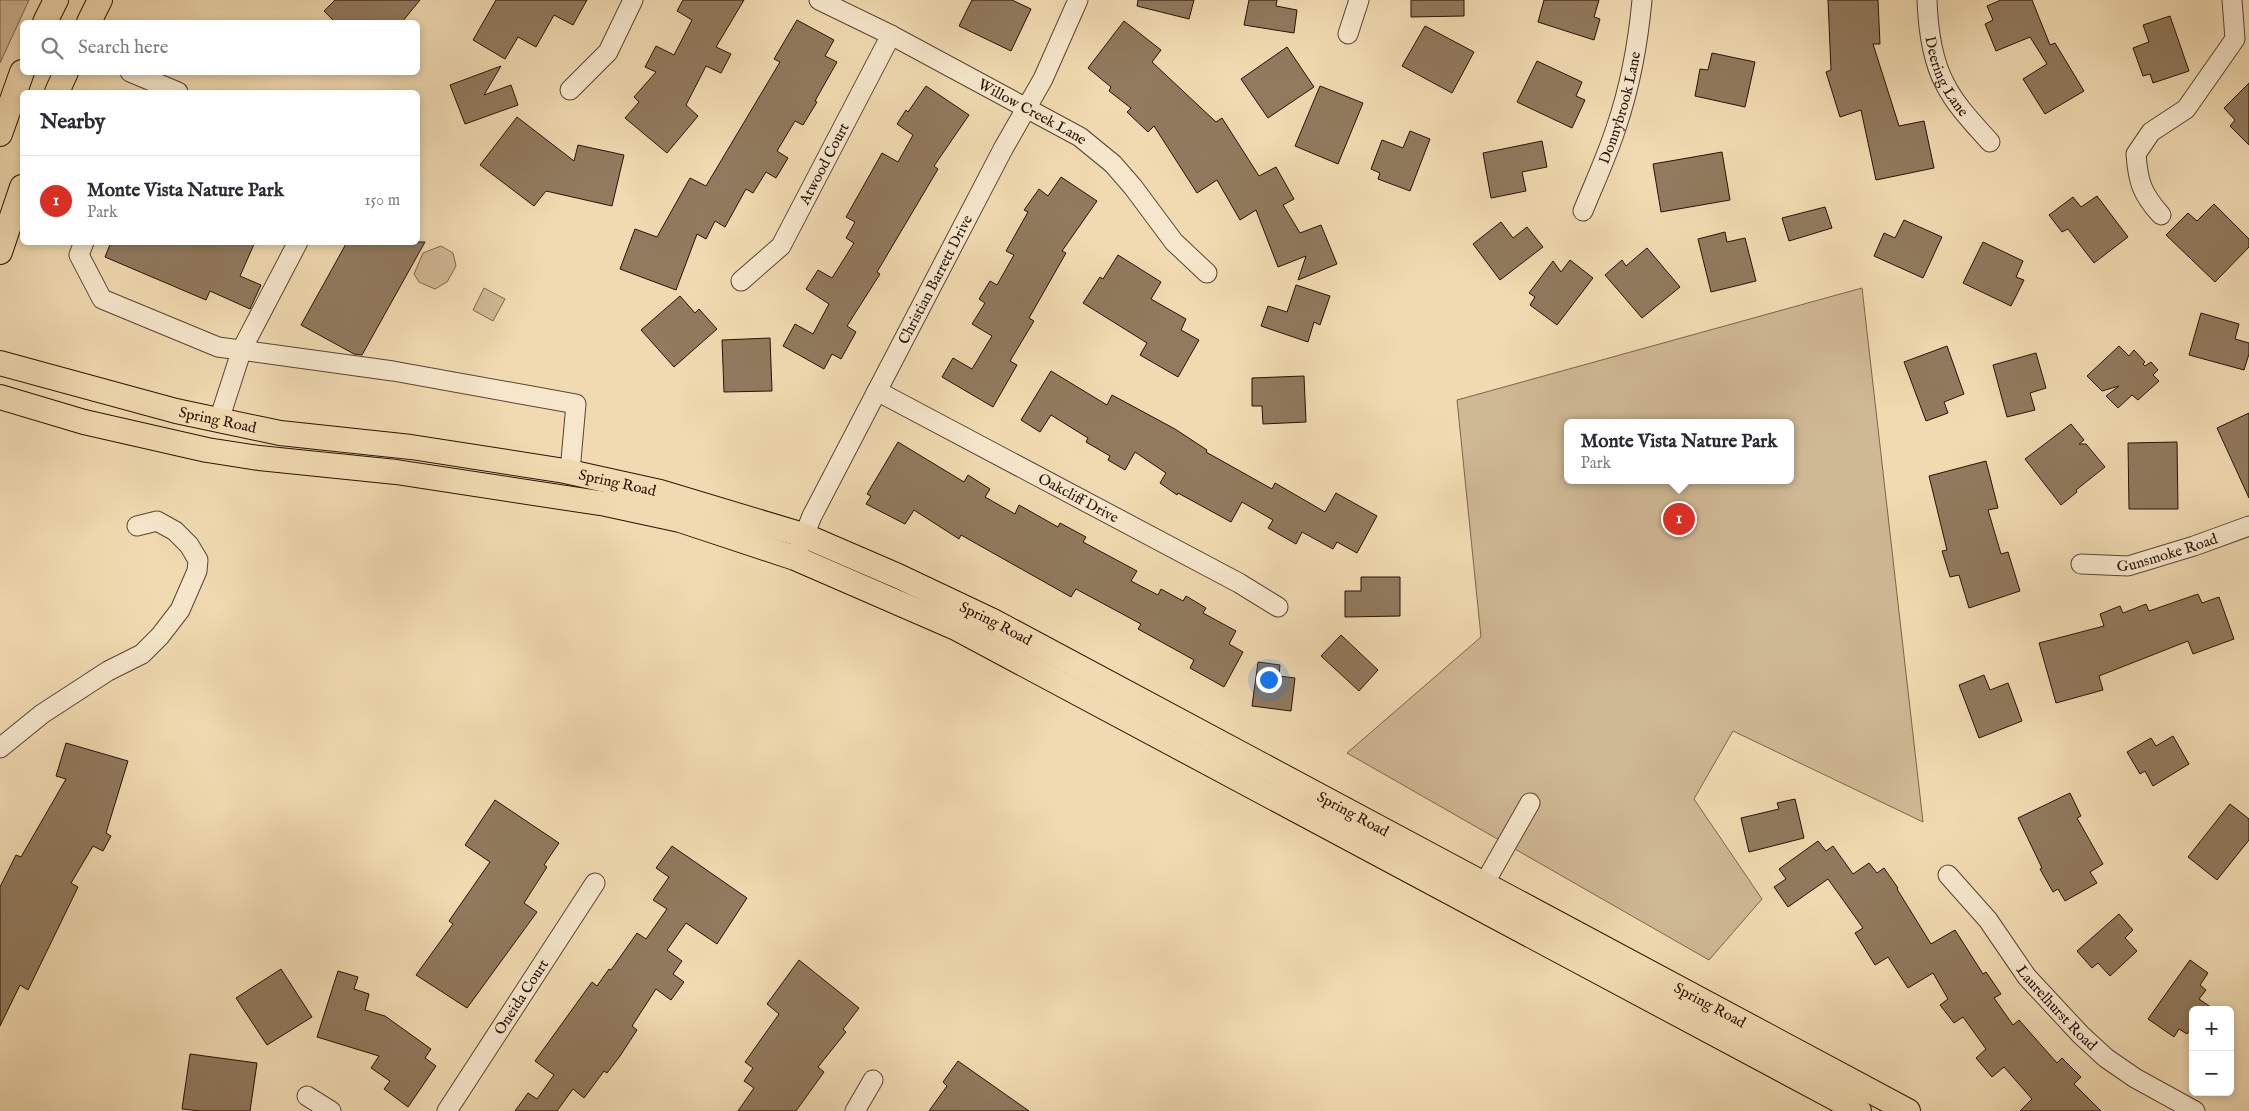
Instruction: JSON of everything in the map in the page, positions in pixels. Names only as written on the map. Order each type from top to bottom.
[{"type":"main road","points":[[46,20],[56,0]]},
{"type":"main road","points":[[90,20],[100,0]]},
{"type":"main road","points":[[0,134],[21,75]]},
{"type":"main road","points":[[58,90],[65,75]]},
{"type":"main road","points":[[0,252],[20,193]]},
{"type":"main road","name":"Spring Road","points":[[0,363],[176,411],[280,433],[411,447],[570,472],[660,492],[803,535],[898,576],[993,621],[1908,1111]]},
{"type":"main road","name":"Spring Road","points":[[0,397],[84,422],[207,450],[259,458],[396,472],[625,508],[680,520],[795,558],[956,628],[1859,1111]]},
{"type":"street","points":[[570,90],[608,52],[633,0]]},
{"type":"street","name":"Willow Creek Lane","points":[[819,0],[891,35],[1080,137],[1113,164],[1134,187],[1174,242],[1207,273]]},
{"type":"street","name":"Christian Barrett Drive","points":[[795,558],[803,535],[877,391],[1043,79],[1078,0]]},
{"type":"street","points":[[1348,34],[1359,0]]},
{"type":"street","name":"Donnybrook Lane","points":[[1583,211],[1616,129],[1635,56],[1642,0]]},
{"type":"street","name":"Deering Lane","points":[[1927,0],[1933,47],[1944,83],[1963,111],[1990,142]]},
{"type":"street","points":[[2162,215],[2150,202],[2138,178],[2136,154],[2151,132],[2186,109],[2236,39],[2232,0]]},
{"type":"street","name":"Atwood Court","points":[[742,281],[781,246],[891,35]]},
{"type":"street","points":[[133,75],[145,86],[167,90]]},
{"type":"street","points":[[83,245],[78,255],[102,299],[218,347],[393,371],[576,404],[570,472]]},
{"type":"street","points":[[219,420],[242,349],[296,245]]},
{"type":"street","name":"Oakcliff Drive","points":[[877,391],[1230,578],[1278,607]]},
{"type":"street","points":[[0,748],[42,714],[108,671],[142,654],[160,636],[180,610],[197,571],[198,560],[190,545],[175,531],[157,521],[137,526]]},
{"type":"street","name":"Gunsmoke Road","points":[[2081,564],[2128,566],[2194,546],[2249,526]]},
{"type":"street","points":[[1484,884],[1530,803]]},
{"type":"street","name":"Laurelhurst Road","points":[[1948,875],[1988,920],[2027,978],[2081,1035],[2106,1058],[2135,1078],[2195,1111]]},
{"type":"street","name":"Oneida Court","points":[[447,1111],[595,882]]},
{"type":"street","points":[[855,1111],[873,1080]]},
{"type":"street","points":[[307,1096],[331,1111]]},
{"type":"shaded area","points":[[0,0],[29,0],[0,63]]},
{"type":"shaded area","points":[[441,246],[453,253],[456,266],[447,282],[435,289],[419,282],[414,274],[423,253]]},
{"type":"shaded area","points":[[484,288],[505,299],[493,321],[473,310]]},
{"type":"shaded area","points":[[1862,288],[1923,822],[1733,731],[1694,799],[1762,899],[1709,960],[1347,753],[1481,637],[1457,400]]},
{"type":"building","points":[[335,0],[420,0],[404,20],[333,20],[324,11]]},
{"type":"building","points":[[496,0],[587,0],[573,25],[554,15],[536,47],[518,37],[505,59],[473,40]]},
{"type":"building","points":[[683,0],[744,0],[716,47],[731,54],[721,73],[706,66],[686,105],[698,116],[667,153],[625,118],[639,102],[634,97],[656,72],[645,67],[656,46],[674,55],[692,20],[677,11]]},
{"type":"building","points":[[972,0],[1012,0],[1031,9],[1011,51],[959,26]]},
{"type":"building","points":[[1138,0],[1194,0],[1189,19],[1137,6]]},
{"type":"building","points":[[1249,0],[1277,0],[1276,6],[1297,10],[1294,33],[1244,25]]},
{"type":"building","points":[[1411,0],[1464,0],[1464,16],[1411,17]]},
{"type":"building","points":[[1544,0],[1599,0],[1594,17],[1600,19],[1594,40],[1538,22]]},
{"type":"building","points":[[1828,0],[1878,0],[1880,44],[1873,44],[1899,126],[1924,121],[1934,168],[1876,180],[1861,110],[1840,117],[1826,72],[1831,70]]},
{"type":"building","points":[[2001,0],[2032,0],[2050,45],[2055,43],[2084,91],[2045,114],[2023,79],[2047,64],[2030,37],[1996,51],[1985,24],[1993,20],[1987,6]]},
{"type":"building","points":[[2170,16],[2189,71],[2153,83],[2150,74],[2143,76],[2133,48],[2149,42],[2143,25]]},
{"type":"building","points":[[797,20],[834,40],[825,56],[837,62],[803,125],[795,121],[777,151],[788,158],[776,178],[766,172],[753,193],[746,189],[725,227],[715,221],[706,239],[697,234],[676,290],[620,269],[635,229],[657,237],[690,178],[706,186],[780,62],[774,59]]},
{"type":"building","points":[[1124,21],[1161,50],[1152,62],[1216,122],[1222,118],[1259,176],[1276,167],[1294,199],[1283,205],[1300,233],[1321,225],[1337,264],[1298,280],[1306,256],[1278,267],[1256,210],[1240,220],[1217,180],[1197,193],[1154,126],[1148,132],[1127,112],[1131,108],[1109,91],[1111,87],[1088,68]]},
{"type":"building","points":[[1425,26],[1474,52],[1452,93],[1402,66]]},
{"type":"building","points":[[1287,47],[1314,87],[1268,118],[1241,79]]},
{"type":"building","points":[[1712,53],[1755,62],[1745,107],[1695,96],[1700,69],[1708,70]]},
{"type":"building","points":[[1537,61],[1582,82],[1576,96],[1585,100],[1572,128],[1517,102]]},
{"type":"building","points":[[501,66],[484,95],[511,85],[518,105],[465,124],[450,85]]},
{"type":"building","points":[[2249,83],[2249,145],[2230,126],[2235,120],[2224,108]]},
{"type":"building","points":[[926,86],[969,115],[934,166],[938,169],[877,272],[880,274],[847,326],[856,332],[841,359],[832,354],[824,369],[783,346],[795,324],[813,334],[829,304],[806,289],[818,270],[832,278],[854,243],[846,238],[855,222],[846,217],[882,153],[898,162],[913,135],[897,124]]},
{"type":"building","points":[[1320,86],[1363,103],[1338,164],[1295,146]]},
{"type":"building","points":[[517,117],[574,161],[578,145],[624,155],[612,206],[546,191],[534,206],[480,165]]},
{"type":"building","points":[[1410,131],[1430,139],[1410,191],[1378,179],[1380,173],[1371,169],[1382,140],[1403,148]]},
{"type":"building","points":[[1542,141],[1547,167],[1522,172],[1526,191],[1491,198],[1483,153]]},
{"type":"building","points":[[1722,152],[1730,200],[1661,212],[1653,164]]},
{"type":"building","points":[[1061,177],[1097,201],[1062,251],[1066,253],[1029,318],[1034,321],[1010,361],[1017,365],[993,407],[942,377],[953,358],[972,369],[992,336],[972,324],[985,303],[979,299],[990,281],[997,285],[1014,255],[1006,251],[1028,212],[1024,210],[1039,189],[1048,196]]},
{"type":"building","points":[[2097,196],[2128,237],[2094,263],[2068,229],[2062,232],[2049,215],[2073,197],[2081,207]]},
{"type":"building","points":[[2214,204],[2249,239],[2249,247],[2215,282],[2166,235],[2188,213],[2197,221]]},
{"type":"building","points":[[1825,207],[1832,228],[1789,241],[1782,218]]},
{"type":"building","points":[[1904,220],[1942,237],[1923,278],[1874,256],[1884,233],[1895,238]]},
{"type":"building","points":[[1501,222],[1513,238],[1527,227],[1543,247],[1500,280],[1473,244]]},
{"type":"building","points":[[1725,232],[1727,242],[1745,238],[1756,281],[1711,292],[1698,239]]},
{"type":"building","points":[[420,242],[425,242],[362,355],[354,354],[301,325],[345,245],[420,245]]},
{"type":"building","points":[[1983,242],[2023,261],[2016,277],[2024,280],[2011,306],[1963,283]]},
{"type":"building","points":[[110,245],[254,245],[240,276],[261,285],[250,309],[210,291],[206,300],[105,257]]},
{"type":"building","points":[[1647,248],[1680,287],[1642,318],[1605,275],[1622,260],[1626,266]]},
{"type":"building","points":[[1118,255],[1161,282],[1151,299],[1186,319],[1181,330],[1199,340],[1178,377],[1140,355],[1147,343],[1083,303],[1100,277],[1103,279]]},
{"type":"building","points":[[1570,260],[1593,278],[1557,325],[1530,305],[1535,297],[1529,293],[1553,261],[1561,272]]},
{"type":"building","points":[[1296,285],[1330,296],[1320,325],[1314,322],[1308,342],[1261,326],[1268,306],[1287,312]]},
{"type":"building","points":[[680,296],[695,313],[699,309],[717,329],[674,367],[641,330]]},
{"type":"building","points":[[2201,313],[2239,324],[2235,339],[2249,343],[2249,354],[2244,370],[2189,355]]},
{"type":"building","points":[[770,338],[772,391],[724,392],[722,340]]},
{"type":"building","points":[[1947,346],[1964,394],[1944,402],[1948,413],[1926,421],[1904,362]]},
{"type":"building","points":[[2119,346],[2129,356],[2134,350],[2145,362],[2143,364],[2145,366],[2151,362],[2158,370],[2153,375],[2159,381],[2138,400],[2132,395],[2118,408],[2106,396],[2119,386],[2102,391],[2087,376]]},
{"type":"building","points":[[2036,353],[2046,388],[2030,393],[2035,410],[2007,417],[1993,365]]},
{"type":"building","points":[[1051,371],[1107,405],[1112,395],[1175,429],[1207,450],[1206,452],[1272,489],[1275,483],[1325,512],[1336,493],[1377,516],[1357,553],[1337,542],[1333,549],[1302,532],[1296,544],[1268,528],[1273,520],[1242,502],[1231,522],[1178,493],[1177,495],[1160,483],[1166,473],[1135,452],[1125,470],[1108,460],[1110,456],[1086,442],[1088,438],[1051,415],[1040,432],[1021,420]]},
{"type":"building","points":[[1304,376],[1306,422],[1263,424],[1262,406],[1252,406],[1252,378]]},
{"type":"building","points":[[2249,413],[2249,498],[2217,428]]},
{"type":"building","points":[[2071,424],[2084,440],[2079,444],[2086,444],[2105,467],[2076,490],[2077,492],[2061,505],[2025,459]]},
{"type":"building","points":[[898,442],[964,482],[968,475],[990,489],[985,497],[1015,514],[1019,505],[1058,527],[1060,523],[1086,537],[1083,542],[1137,571],[1131,581],[1158,595],[1161,589],[1183,601],[1186,596],[1206,608],[1203,613],[1236,631],[1229,644],[1243,652],[1224,687],[1190,668],[1194,660],[1138,629],[1141,624],[1076,589],[1071,597],[961,535],[959,539],[914,510],[905,524],[866,504],[871,496],[867,494]]},
{"type":"building","points":[[2177,442],[2178,509],[2129,509],[2128,443]]},
{"type":"building","points":[[1986,461],[1998,508],[1988,510],[2001,554],[2008,552],[2020,591],[1969,608],[1959,575],[1950,577],[1942,551],[1947,550],[1929,476]]},
{"type":"building","points":[[1361,577],[1400,577],[1400,616],[1345,617],[1345,591],[1361,591]]},
{"type":"building","points":[[2198,594],[2202,603],[2219,597],[2234,639],[2193,654],[2188,641],[2099,676],[2103,690],[2056,703],[2039,643],[2104,626],[2100,614],[2120,606],[2123,613],[2146,604],[2149,611]]},
{"type":"building","points":[[1341,635],[1378,670],[1359,691],[1321,656]]},
{"type":"building","points":[[1258,662],[1280,665],[1279,676],[1295,678],[1291,711],[1252,706]]},
{"type":"building","points":[[1984,675],[1990,690],[2008,683],[2022,721],[1979,738],[1959,685]]},
{"type":"building","points":[[2173,736],[2189,764],[2153,786],[2145,771],[2140,774],[2127,752],[2151,738],[2156,746]]},
{"type":"building","points":[[66,743],[128,761],[106,833],[111,836],[103,851],[93,846],[71,883],[78,887],[28,990],[20,985],[0,1026],[0,887],[16,855],[21,857],[66,779],[56,776]]},
{"type":"building","points":[[2070,793],[2081,816],[2077,818],[2103,864],[2090,872],[2097,883],[2065,901],[2058,889],[2053,892],[2040,869],[2042,868],[2018,818]]},
{"type":"building","points":[[1795,799],[1804,838],[1749,852],[1741,818],[1779,809],[1777,803]]},
{"type":"building","points":[[495,800],[559,843],[544,865],[547,867],[524,903],[537,912],[467,1008],[416,975],[453,924],[449,921],[490,862],[465,845]]},
{"type":"building","points":[[2230,804],[2249,819],[2249,840],[2217,880],[2188,857]]},
{"type":"building","points":[[1818,841],[1826,851],[1833,846],[1853,874],[1869,863],[1877,873],[1884,868],[1931,944],[1955,930],[1983,974],[1986,972],[2001,994],[1994,998],[2013,1025],[2019,1020],[2057,1063],[2062,1058],[2081,1077],[2074,1084],[2101,1111],[2020,1111],[2032,1099],[2004,1067],[1992,1077],[1976,1058],[1986,1049],[1963,1017],[1954,1023],[1940,1005],[1948,999],[1933,973],[1908,988],[1888,957],[1875,965],[1855,933],[1863,928],[1828,879],[1788,907],[1774,887],[1786,879],[1779,869]]},
{"type":"building","points":[[672,846],[747,898],[717,944],[686,923],[667,950],[682,961],[673,974],[684,982],[671,1000],[656,989],[632,1026],[637,1030],[620,1056],[607,1073],[604,1071],[584,1098],[573,1089],[557,1111],[515,1111],[528,1093],[537,1099],[554,1075],[535,1061],[592,982],[597,986],[609,969],[611,970],[637,933],[646,939],[667,909],[653,900],[669,877],[656,868]]},
{"type":"building","points":[[2119,914],[2133,930],[2125,938],[2137,951],[2110,976],[2098,963],[2092,968],[2077,951]]},
{"type":"building","points":[[799,960],[859,1008],[843,1029],[846,1032],[818,1067],[824,1072],[796,1111],[738,1111],[754,1088],[744,1081],[753,1068],[745,1062],[779,1014],[767,1004]]},
{"type":"building","points":[[2190,960],[2208,973],[2200,985],[2206,990],[2199,999],[2209,1006],[2189,1006],[2189,1031],[2187,1034],[2179,1029],[2174,1037],[2148,1019]]},
{"type":"building","points":[[281,969],[312,1017],[267,1045],[236,998]]},
{"type":"building","points":[[338,971],[358,977],[354,989],[369,994],[365,1010],[385,1016],[431,1049],[425,1058],[436,1066],[408,1107],[384,1089],[390,1081],[371,1068],[379,1056],[317,1037]]},
{"type":"building","points":[[190,1054],[257,1063],[250,1111],[182,1109]]},
{"type":"building","points":[[958,1061],[1029,1111],[929,1111],[947,1086],[943,1082]]},
{"type":"place","name":"Monte Vista Nature Park","points":[[1679,519]]}]
